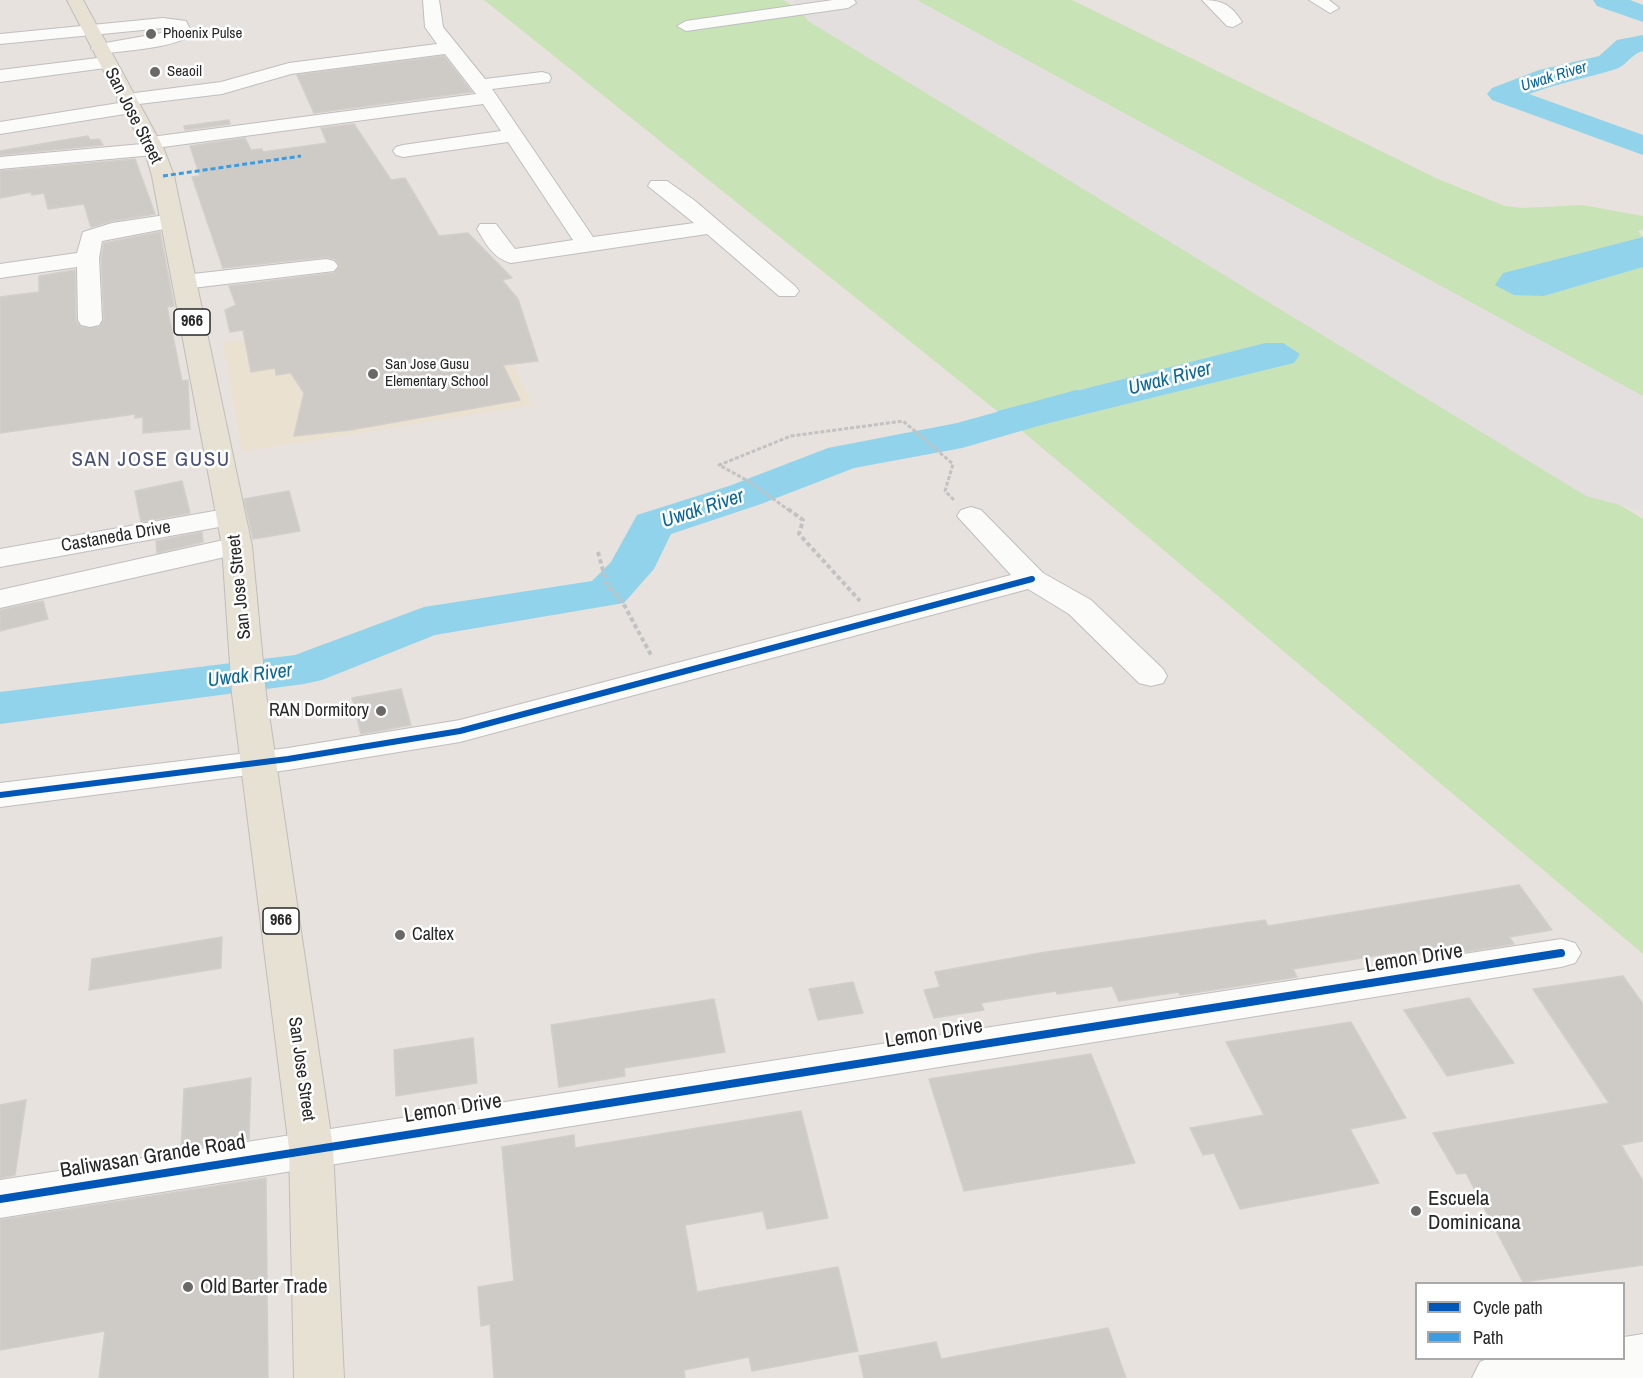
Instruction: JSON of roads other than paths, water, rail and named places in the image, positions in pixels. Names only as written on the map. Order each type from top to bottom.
[{"type":"main road","name":"San Jose Street","points":[[75,0],[152,146],[172,220],[237,546],[248,679],[311,1148],[319,1378]]},
{"type":"street","points":[[431,0],[434,27],[484,92],[588,246]]},
{"type":"street","points":[[1210,0],[1229,15],[1233,22]]},
{"type":"street","points":[[686,26],[848,3]]},
{"type":"street","points":[[0,39],[99,46]]},
{"type":"street","points":[[0,76],[99,46]]},
{"type":"street","points":[[0,128],[222,88],[289,69],[449,48]]},
{"type":"street","points":[[0,163],[152,146],[484,92],[542,78]]},
{"type":"street","points":[[403,151],[514,135]]},
{"type":"street","points":[[659,186],[712,227],[787,291]]},
{"type":"street","points":[[90,320],[88,258],[91,237],[99,232],[172,220]]},
{"type":"street","points":[[488,229],[502,250],[511,256],[712,227]]},
{"type":"street","points":[[0,270],[88,258]]},
{"type":"street","points":[[184,282],[326,266]]},
{"type":"street","points":[[971,516],[1032,579],[1080,607],[1151,676]]},
{"type":"street","name":"Castaneda Drive","points":[[0,558],[231,517]]},
{"type":"street","points":[[0,599],[237,546]]},
{"type":"street","points":[[0,795],[260,765],[460,732],[1032,579]]},
{"type":"street","name":"Lemon Drive","points":[[311,1148],[1561,953]]},
{"type":"street","name":"Baliwasan Grande Road","points":[[0,1199],[311,1148]]},
{"type":"street","points":[[1625,1359],[1643,1356]]},
{"type":"street","points":[[1497,1378],[1617,1360]]},
{"type":"water","points":[[1643,237],[1643,267],[1544,296],[1514,295],[1495,285],[1503,273]]},
{"type":"water","points":[[1265,343],[1283,343],[1300,354],[1294,363],[1021,430],[997,411]]},
{"type":"waterway","name":"Uwak River","points":[[1606,0],[1643,14]]},
{"type":"waterway","name":"Uwak River","points":[[1643,43],[1627,46],[1609,62],[1549,76],[1502,94],[1643,146]]},
{"type":"waterway","name":"Uwak River","points":[[0,708],[304,669],[424,622],[607,593],[631,569],[653,525],[745,495],[843,457],[962,435],[1076,402]]},
{"type":"place","name":"Phoenix Pulse","points":[[151,34]]},
{"type":"place","name":"Seaoil","points":[[155,72]]},
{"type":"place","name":"San Jose Gusu Elementary School","points":[[373,374]]},
{"type":"place","name":"RAN Dormitory","points":[[381,711]]},
{"type":"place","name":"Caltex","points":[[400,935]]},
{"type":"place","name":"Escuela Dominicana","points":[[1416,1211]]},
{"type":"place","name":"Old Barter Trade","points":[[188,1287]]},
{"type":"district","name":"SAN JOSE GUSU","points":[[151,460]]}]
